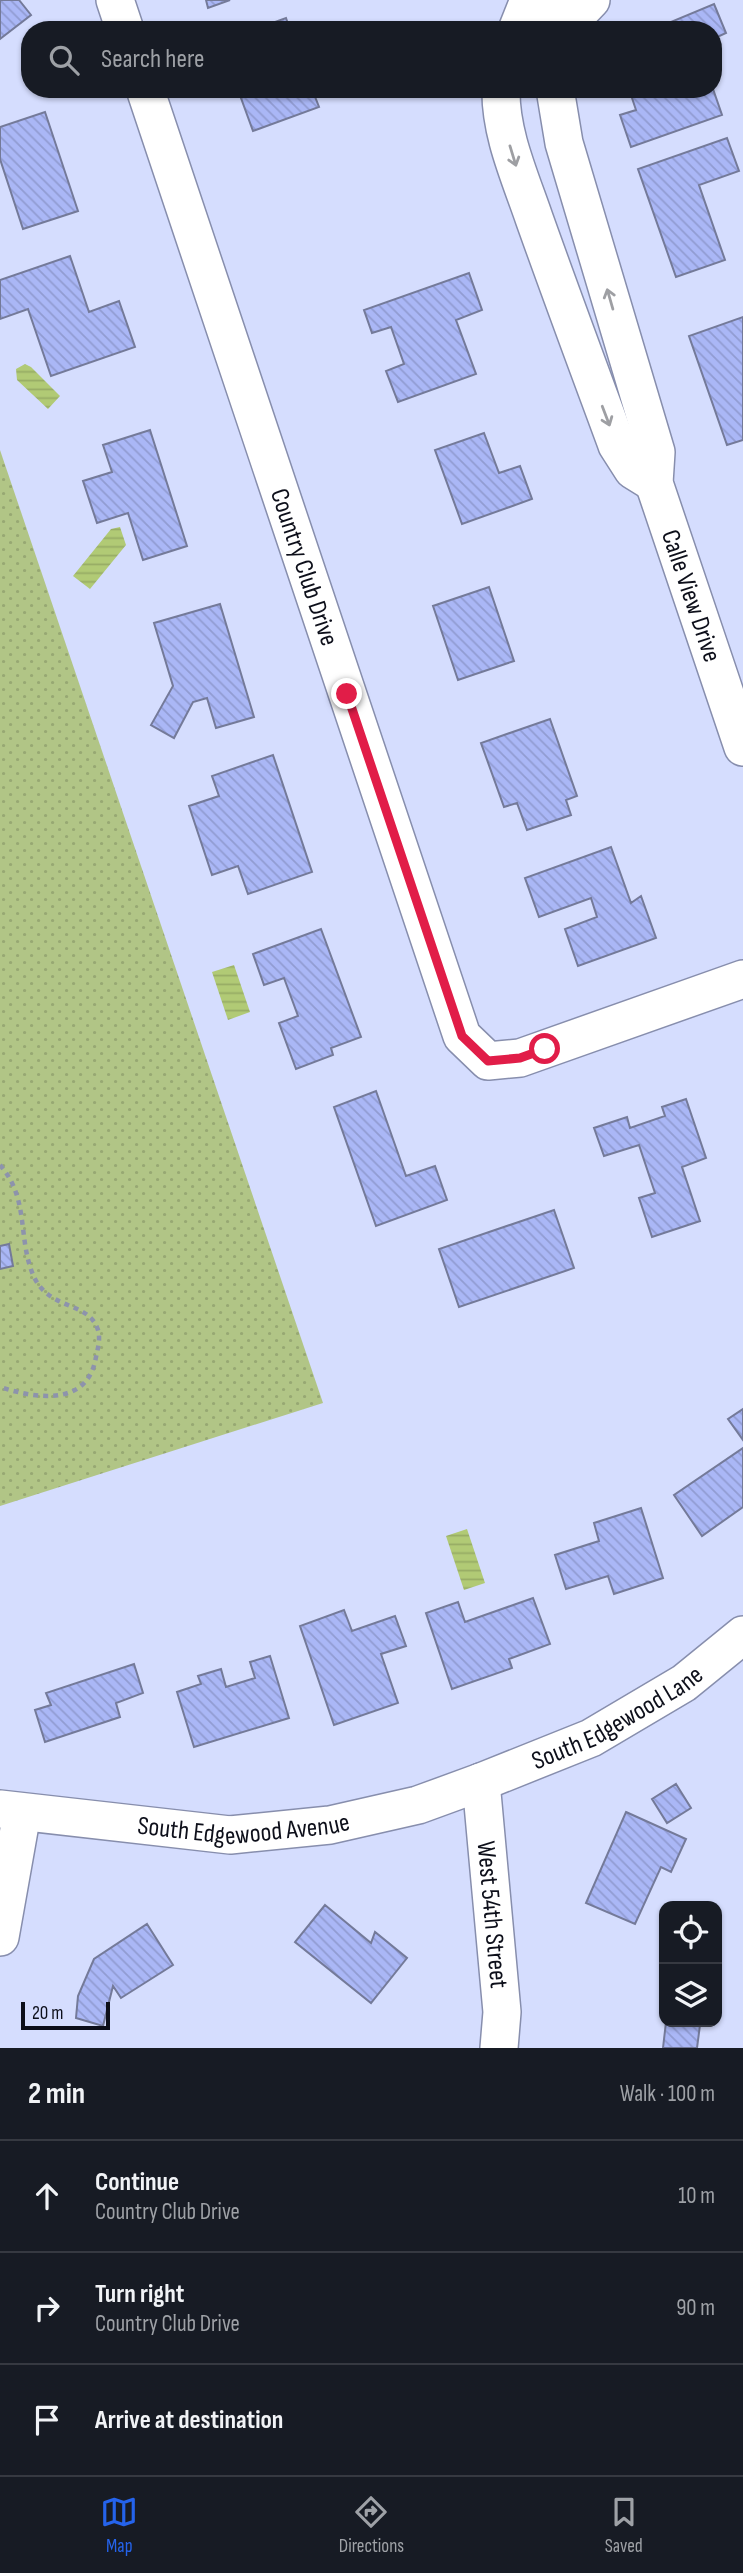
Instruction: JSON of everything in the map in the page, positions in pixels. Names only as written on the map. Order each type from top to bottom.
[{"type":"street","points":[[115,0],[122,21]]},
{"type":"street","points":[[520,21],[529,0]]},
{"type":"street","points":[[537,0],[576,18]]},
{"type":"street","name":"Country Club Drive","points":[[148,98],[462,1036],[488,1061],[520,1058],[743,979]]},
{"type":"street","points":[[500,98],[507,135],[534,218],[617,445],[633,470],[654,483]]},
{"type":"street","name":"Calle View Drive","points":[[556,98],[564,143],[656,452],[654,483],[743,747]]},
{"type":"street","points":[[534,218],[581,201]]},
{"type":"street","points":[[586,362],[625,349]]},
{"type":"street","name":"South Edgewood Lane","points":[[481,1782],[591,1738],[684,1682],[743,1635]]},
{"type":"street","name":"South Edgewood Avenue","points":[[11,1811],[230,1835],[330,1825],[418,1805],[481,1782]]},
{"type":"street","name":"West 54th Street","points":[[481,1782],[502,2012],[499,2048]]},
{"type":"street","points":[[0,1937],[11,1811]]},
{"type":"path","points":[[0,1165],[17,1193],[22,1208],[27,1255],[39,1288],[49,1297],[83,1311],[98,1330],[99,1343],[87,1382],[74,1391],[41,1397],[0,1387]]},
{"type":"shaded area","points":[[25,364],[60,396],[48,409],[17,380],[16,369]]},
{"type":"shaded area","points":[[0,450],[323,1403],[0,1506]]},
{"type":"shaded area","points":[[120,527],[126,545],[90,589],[73,576],[111,529]]},
{"type":"shaded area","points":[[234,965],[250,1012],[228,1020],[212,972]]},
{"type":"shaded area","points":[[467,1529],[485,1583],[464,1590],[446,1536]]},
{"type":"building","points":[[0,0],[19,0],[31,15],[0,39]]},
{"type":"building","points":[[206,0],[230,0],[208,8]]},
{"type":"building","points":[[714,4],[721,21],[673,21]]},
{"type":"building","points":[[241,98],[316,98],[319,107],[253,131]]},
{"type":"building","points":[[632,98],[716,98],[722,115],[631,147],[620,115],[636,110]]},
{"type":"building","points":[[45,112],[78,211],[23,229],[0,159],[0,127]]},
{"type":"building","points":[[727,138],[739,171],[699,185],[725,260],[676,277],[638,169]]},
{"type":"building","points":[[70,256],[89,312],[119,301],[135,347],[51,376],[28,309],[0,319],[0,280]]},
{"type":"building","points":[[469,273],[482,310],[456,320],[476,374],[398,402],[386,371],[404,364],[391,327],[372,333],[364,310]]},
{"type":"building","points":[[743,317],[743,440],[727,445],[689,336]]},
{"type":"building","points":[[150,430],[187,546],[143,560],[128,513],[97,523],[83,481],[112,472],[103,445]]},
{"type":"building","points":[[484,433],[499,473],[520,466],[532,499],[462,524],[435,450]]},
{"type":"building","points":[[489,587],[514,661],[458,680],[433,606]]},
{"type":"building","points":[[220,604],[254,717],[216,728],[207,698],[193,702],[174,738],[151,725],[173,686],[154,623]]},
{"type":"building","points":[[550,719],[577,796],[566,800],[571,815],[527,830],[517,803],[504,807],[481,743]]},
{"type":"building","points":[[273,755],[312,872],[248,894],[238,866],[212,875],[189,806],[219,796],[212,776]]},
{"type":"building","points":[[611,847],[631,903],[641,896],[656,938],[578,966],[565,929],[597,917],[591,898],[539,917],[525,878]]},
{"type":"building","points":[[321,929],[361,1037],[331,1048],[333,1055],[296,1069],[279,1023],[298,1016],[284,978],[264,985],[253,954]]},
{"type":"building","points":[[376,1091],[406,1176],[435,1166],[447,1200],[376,1226],[334,1107]]},
{"type":"building","points":[[686,1099],[706,1158],[682,1167],[700,1221],[652,1237],[639,1198],[655,1193],[639,1145],[604,1156],[594,1128],[627,1117],[630,1128],[665,1116],[662,1107]]},
{"type":"building","points":[[554,1210],[574,1268],[459,1307],[439,1249]]},
{"type":"building","points":[[9,1244],[13,1266],[0,1269],[0,1246]]},
{"type":"building","points":[[743,1409],[743,1440],[728,1419]]},
{"type":"building","points":[[743,1448],[743,1507],[702,1536],[674,1495]]},
{"type":"building","points":[[641,1508],[663,1578],[614,1594],[608,1576],[566,1589],[555,1555],[599,1541],[594,1523]]},
{"type":"building","points":[[533,1598],[550,1644],[509,1659],[512,1668],[452,1689],[426,1613],[458,1602],[465,1622]]},
{"type":"building","points":[[344,1610],[352,1631],[395,1616],[406,1646],[381,1654],[398,1703],[334,1725],[300,1626]]},
{"type":"building","points":[[270,1656],[289,1718],[194,1747],[177,1692],[201,1684],[198,1676],[221,1669],[226,1687],[255,1678],[250,1662]]},
{"type":"building","points":[[134,1664],[143,1693],[116,1703],[120,1717],[45,1742],[35,1710],[51,1705],[46,1693]]},
{"type":"building","points":[[676,1784],[691,1808],[667,1823],[652,1799]]},
{"type":"building","points":[[626,1812],[686,1839],[671,1872],[661,1867],[635,1924],[586,1903]]},
{"type":"building","points":[[325,1905],[371,1943],[375,1932],[407,1958],[371,2003],[295,1942]]},
{"type":"building","points":[[147,1924],[173,1965],[121,1998],[113,1986],[103,2026],[76,2018],[78,1996],[94,1959]]},
{"type":"building","points":[[665,2027],[700,2027],[697,2048],[663,2048]]},
{"type":"route","points":[[347,694],[462,1036],[488,1061],[520,1058],[545,1049]]}]
